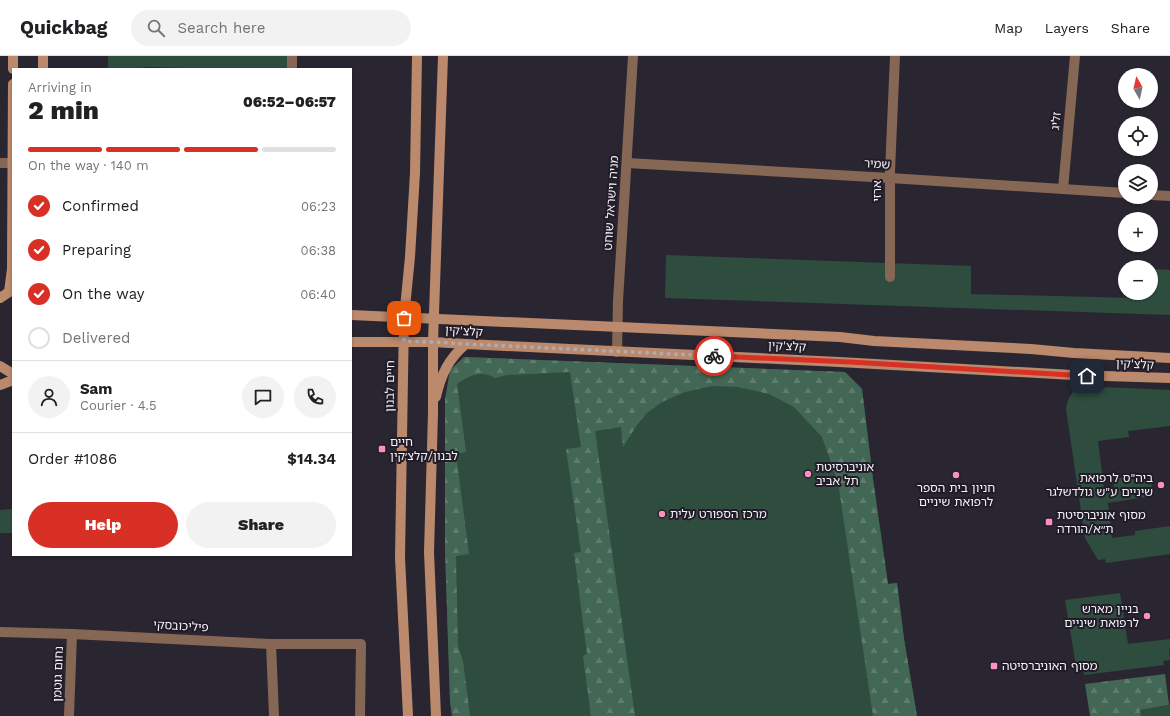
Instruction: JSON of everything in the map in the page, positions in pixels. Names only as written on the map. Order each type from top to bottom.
[{"type":"street","points":[[13,56],[13,68]]},
{"type":"street","points":[[43,56],[43,68]]},
{"type":"street","points":[[292,56],[292,68]]},
{"type":"street","name":"חיים לבנון","points":[[408,716],[400,558],[404,318],[410,257],[415,173],[417,56]]},
{"type":"street","points":[[436,716],[429,552],[433,413],[433,342],[443,56]]},
{"type":"street","name":"מניה וישראל שוחט","points":[[616,352],[633,56]]},
{"type":"street","name":"ארזי","points":[[890,277],[890,178],[895,56]]},
{"type":"street","name":"זליג","points":[[1063,189],[1075,56]]},
{"type":"street","points":[[0,163],[12,163]]},
{"type":"street","name":"שמיר","points":[[627,163],[1118,193]]},
{"type":"street","points":[[1158,195],[1170,196]]},
{"type":"street","points":[[0,298],[11,292],[12,269]]},
{"type":"street","name":"קלצ'קין","points":[[352,315],[840,337],[874,341],[1170,358]]},
{"type":"street","name":"קלצ'קין","points":[[352,342],[433,342],[1073,375],[1170,378]]},
{"type":"street","points":[[433,413],[442,376],[449,362],[466,344]]},
{"type":"street","points":[[0,366],[12,373]]},
{"type":"street","points":[[0,385],[12,380]]},
{"type":"street","name":"פיליכובסקי","points":[[0,632],[271,644],[361,644],[360,716]]},
{"type":"street","name":"נחום גוטמן","points":[[69,716],[72,634]]},
{"type":"street","points":[[271,644],[274,716]]},
{"type":"green space","points":[[108,56],[288,56],[288,68],[108,68]]},
{"type":"green space","points":[[666,255],[971,266],[971,294],[1118,298],[1118,300],[1158,300],[1158,269],[1170,270],[1170,315],[665,298]]},
{"type":"green space","name":"מרכז הספורט עלית","points":[[464,357],[845,372],[862,389],[888,584],[897,583],[904,639],[917,716],[452,716],[450,701],[445,549],[445,399]]},
{"type":"green space","points":[[464,357],[845,372],[862,389],[888,584],[897,583],[904,639],[917,716],[873,716],[838,482],[822,437],[794,407],[769,394],[738,387],[712,386],[685,392],[662,402],[647,413],[637,425],[623,447],[621,427],[595,431],[635,716],[591,716],[583,656],[587,654],[574,553],[581,552],[566,449],[581,447],[570,372],[507,375],[495,378],[485,374],[480,374],[466,378],[457,384],[466,452],[456,454],[469,554],[456,556],[458,646],[463,661],[470,716],[452,716],[450,701],[445,549],[445,399],[450,370]]},
{"type":"green space","points":[[1080,386],[1170,390],[1170,426],[1128,431],[1129,437],[1098,441],[1104,489],[1114,488],[1113,479],[1134,476],[1135,481],[1151,479],[1153,496],[1108,503],[1112,538],[1135,535],[1135,531],[1170,526],[1170,554],[1106,563],[1105,559],[1098,560],[1085,538],[1066,409],[1070,396]]},
{"type":"green space","points":[[12,509],[12,533],[0,533],[0,510]]},
{"type":"green space","points":[[1120,593],[1128,644],[1170,639],[1170,660],[1163,661],[1164,665],[1084,675],[1083,665],[1076,666],[1065,600]]},
{"type":"green space","points":[[1165,674],[1169,705],[1140,710],[1141,716],[1090,716],[1085,684]]},
{"type":"green space","points":[[1170,705],[1170,716],[1141,716],[1140,710]]},
{"type":"way so far","points":[[404,318],[404,341],[714,356]]},
{"type":"place","name":"חיים לבנון/קלצ׳קין","points":[[382,449]]},
{"type":"place","name":"אוניברסיטת תל אביב","points":[[808,474]]},
{"type":"place","name":"חניון בית הספר לרפואת שיניים","points":[[956,475]]},
{"type":"place","name":"ביה\"ס לרפואת שיניים ע\"ש גולדשלגר","points":[[1161,485]]},
{"type":"place","name":"מרכז הספורט עלית","points":[[662,514]]},
{"type":"place","name":"מסוף אוניברסיטת ת״א/הורדה","points":[[1049,522]]},
{"type":"place","name":"בניין מארש לרפואת שיניים","points":[[1147,616]]},
{"type":"place","name":"מסוף האוניברסיטה","points":[[994,666]]},
{"type":"route","points":[[714,356],[850,362],[1087,376]]}]
